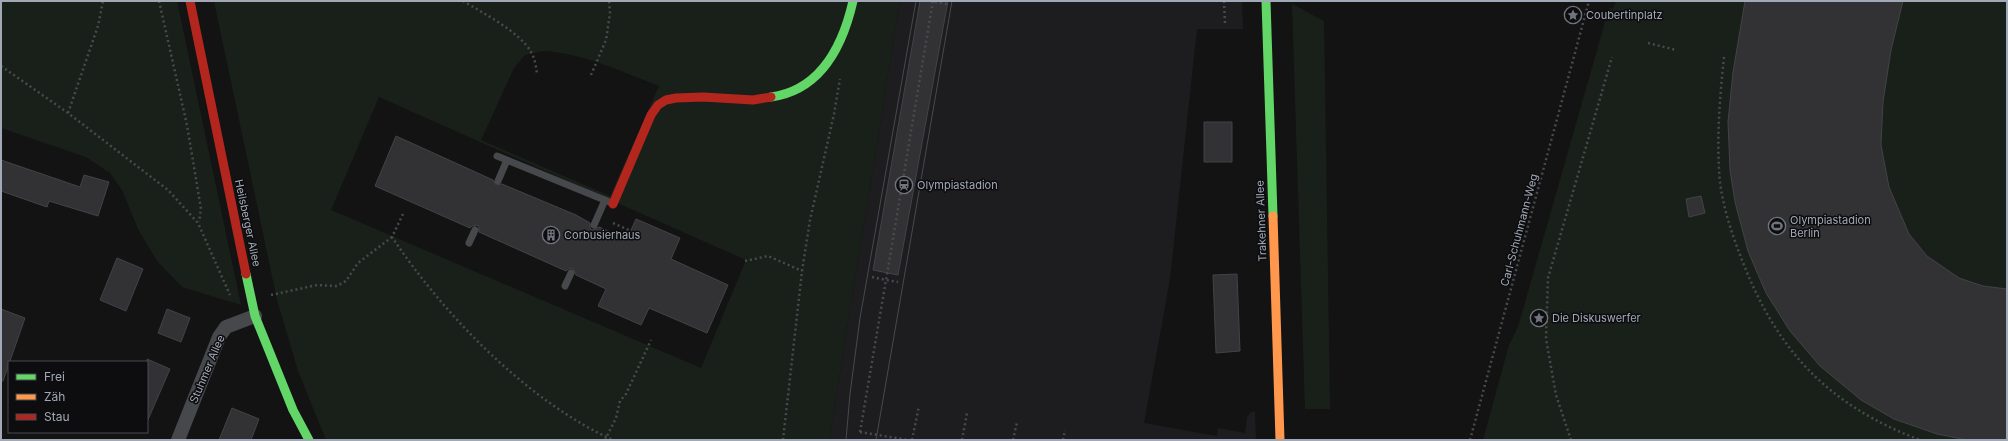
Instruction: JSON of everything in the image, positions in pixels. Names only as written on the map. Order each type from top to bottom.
[{"type":"street","name":"Heilsberger Allee","points":[[190,1],[255,316],[293,410],[309,440]]},
{"type":"street","points":[[609,202],[651,115],[658,104],[685,96],[753,100],[786,95],[806,85],[824,70],[834,57],[845,36],[854,1]]},
{"type":"street","name":"Trakehner Allee","points":[[1266,1],[1280,440]]},
{"type":"street","name":"Stuhmer Allee","points":[[178,440],[219,337],[226,327],[255,316]]},
{"type":"lane","points":[[497,156],[609,202],[594,224]]},
{"type":"lane","points":[[498,182],[507,160]]},
{"type":"lane","points":[[468,243],[475,230]]},
{"type":"lane","points":[[565,286],[571,273]]},
{"type":"path","points":[[68,113],[95,33],[103,1]]},
{"type":"path","points":[[159,1],[187,125],[201,209],[198,223]]},
{"type":"path","points":[[463,1],[495,19],[518,38],[532,52],[537,74]]},
{"type":"path","points":[[591,75],[606,40],[610,13],[609,1]]},
{"type":"path","points":[[908,440],[860,432],[932,1],[947,4]]},
{"type":"path","points":[[1224,1],[1225,24]]},
{"type":"path","name":"Carl-Schuhmann-Weg","points":[[1470,440],[1589,1]]},
{"type":"path","points":[[1648,43],[1676,50]]},
{"type":"path","points":[[783,440],[802,271],[810,220],[840,82],[840,68],[834,57]]},
{"type":"path","points":[[1570,440],[1556,395],[1546,339],[1548,278],[1612,57]]},
{"type":"path","points":[[1724,57],[1718,117],[1719,170],[1730,230],[1747,274],[1767,317],[1799,361],[1832,392],[1847,404],[1920,440]]},
{"type":"path","points":[[1,66],[68,113],[168,190],[198,223],[232,297]]},
{"type":"path","points":[[271,295],[317,284],[337,286],[346,281],[358,263],[392,237],[403,214]]},
{"type":"path","points":[[392,237],[430,288],[492,355],[541,396],[606,438],[613,440]]},
{"type":"path","points":[[746,261],[768,256],[802,271]]},
{"type":"path","points":[[872,277],[898,282]]},
{"type":"path","points":[[606,438],[616,418],[620,401],[626,394],[651,340]]},
{"type":"path","points":[[912,440],[919,406]]},
{"type":"path","points":[[962,440],[967,413]]},
{"type":"path","points":[[1013,440],[1016,422]]},
{"type":"path","points":[[1063,440],[1065,430]]},
{"type":"shaded area","points":[[1,1],[177,1],[241,305],[182,287],[157,261],[138,229],[122,190],[110,173],[86,157],[1,128]]},
{"type":"shaded area","points":[[214,1],[900,1],[829,440],[326,440],[298,371],[277,300]],"holes":[[[543,51],[573,55],[588,59],[659,86],[610,196],[481,140],[514,68],[525,55]],[[379,97],[746,260],[701,368],[331,210]]]},
{"type":"shaded area","points":[[900,1],[1242,1],[1243,29],[1197,29],[1170,279],[1144,423],[1217,436],[1218,428],[1245,433],[1247,417],[1251,412],[1255,411],[1256,440],[829,440]]},
{"type":"shaded area","name":"Olympiastadion Berlin","points":[[1616,1],[2007,1],[2007,440],[1483,440],[1509,345],[1518,327],[1609,8],[1613,9]]},
{"type":"shaded area","points":[[1292,4],[1324,21],[1330,409],[1305,409]]},
{"type":"building","points":[[920,1],[948,1],[898,275],[873,270]]},
{"type":"building","points":[[1745,1],[1903,1],[1891,50],[1883,102],[1881,145],[1889,187],[1909,234],[1927,256],[1959,278],[1983,286],[2007,289],[2007,440],[1967,440],[1937,434],[1894,419],[1861,400],[1820,366],[1790,331],[1766,293],[1748,251],[1735,202],[1730,170],[1728,122],[1733,72]]},
{"type":"building","points":[[1204,122],[1232,122],[1232,162],[1204,162]]},
{"type":"building","name":"Corbusierhaus","points":[[396,136],[493,180],[496,185],[502,184],[576,215],[590,223],[590,228],[592,230],[599,227],[627,239],[636,219],[680,238],[671,259],[728,285],[707,333],[649,308],[641,325],[598,306],[606,289],[576,275],[573,269],[570,268],[566,271],[479,232],[479,227],[477,225],[470,228],[375,186]]},
{"type":"building","points":[[1,160],[80,187],[84,175],[109,182],[98,216],[49,201],[47,207],[1,191]]},
{"type":"building","points":[[1701,196],[1705,213],[1689,217],[1686,199]]},
{"type":"building","points":[[117,258],[143,269],[126,311],[100,300]]},
{"type":"building","points":[[1237,274],[1240,351],[1216,353],[1213,275]]},
{"type":"building","points":[[1,309],[25,318],[10,361],[8,361],[8,367],[3,381],[1,381]]},
{"type":"building","points":[[167,309],[190,318],[181,342],[158,333]]},
{"type":"building","points":[[147,359],[170,369],[148,420],[148,361]]},
{"type":"building","points":[[232,408],[259,419],[251,440],[219,440]]},
{"type":"tram line","points":[[846,440],[850,394],[860,318],[916,1]]},
{"type":"tram line","points":[[876,440],[952,1]]},
{"type":"traffic: fast","points":[[771,97],[789,93],[804,85],[817,75],[836,49],[843,34],[853,1]]},
{"type":"traffic: fast","points":[[1266,1],[1273,216]]},
{"type":"traffic: fast","points":[[246,274],[255,316],[293,410],[309,440]]},
{"type":"traffic: slow","points":[[1273,216],[1280,440]]},
{"type":"traffic: jam","points":[[190,1],[246,274]]},
{"type":"traffic: jam","points":[[613,204],[651,115],[658,105],[666,100],[676,98],[703,97],[753,100],[771,97]]},
{"type":"place","name":"Coubertinplatz","points":[[1573,15]]},
{"type":"place","name":"Olympiastadion","points":[[904,185]]},
{"type":"place","name":"Olympiastadion Berlin","points":[[1777,226]]},
{"type":"place","name":"Corbusierhaus","points":[[551,235]]},
{"type":"place","name":"Die Diskuswerfer","points":[[1539,318]]}]
